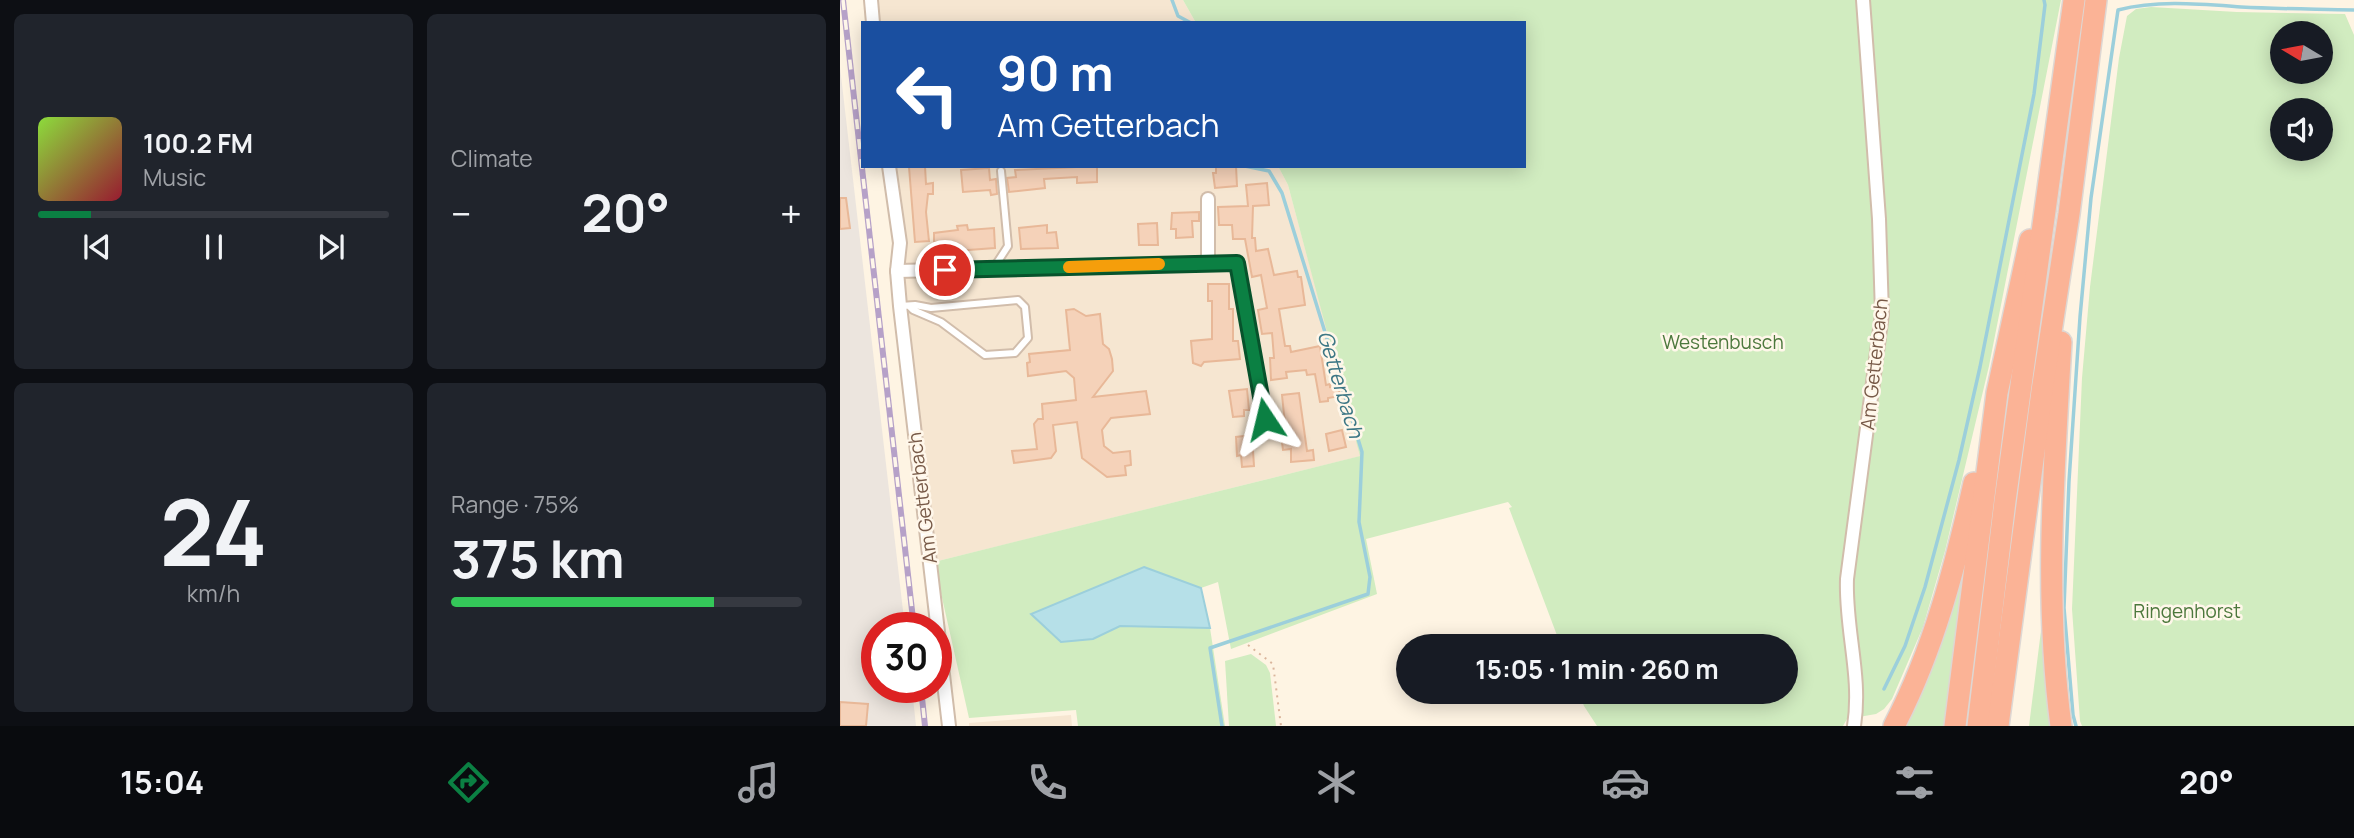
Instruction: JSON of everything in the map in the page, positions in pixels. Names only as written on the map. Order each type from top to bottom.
[{"type":"highway","points":[[1978,726],[2005,501],[2074,0]]},
{"type":"highway","points":[[1998,726],[2096,0]]},
{"type":"highway","points":[[1894,726],[1915,683],[1938,622],[1997,393],[2021,276],[2055,147]]},
{"type":"highway","points":[[2062,726],[2054,663],[2051,568],[2069,214]]},
{"type":"highway","points":[[1955,726],[1997,393]]},
{"type":"street","points":[[871,0],[873,21]]},
{"type":"street","name":"Am Getterbach","points":[[1854,726],[1858,694],[1846,613],[1847,579],[1882,314],[1879,219],[1863,0]]},
{"type":"street","name":"Am Getterbach","points":[[889,168],[900,243],[897,271],[905,306],[949,726]]},
{"type":"street","points":[[1208,199],[1208,263]]},
{"type":"street","points":[[897,271],[1237,263],[1265,419]]},
{"type":"lane","points":[[993,269],[1008,246],[1001,171]]},
{"type":"lane","points":[[1018,300],[1025,307],[1028,338],[1015,353],[985,355],[941,322],[905,306],[931,307],[1018,300]]},
{"type":"path","points":[[1248,645],[1273,664],[1281,726]]},
{"type":"shaded area","points":[[874,0],[1183,0],[1195,21],[876,21]]},
{"type":"shaded area","points":[[840,67],[903,612],[861,612],[861,703],[914,703],[916,726],[840,726]]},
{"type":"shaded area","points":[[892,168],[1279,168],[1288,185],[1361,456],[934,562]]},
{"type":"shaded area","points":[[1071,715],[1072,726],[969,726],[969,723]]},
{"type":"green space","name":"Westenbusch","points":[[1183,0],[2061,0],[1989,366],[1945,551],[1923,627],[1892,699],[1876,714],[1847,719],[1843,726],[1597,726],[1583,704],[1798,704],[1798,634],[1556,634],[1508,502],[1366,539],[1377,594],[1231,649],[1218,582],[1201,588],[1145,567],[1031,614],[1061,642],[1093,639],[1120,626],[1210,628],[1225,726],[1078,726],[1076,710],[969,718],[952,642],[952,612],[945,612],[934,562],[1360,456],[1288,185],[1279,168],[1526,168],[1526,21],[1195,21]]},
{"type":"green space","name":"Ringenhorst","points":[[2151,7],[2345,14],[2354,35],[2354,726],[2082,726],[2080,721],[2072,609],[2082,378],[2090,287],[2119,58],[2127,16],[2136,9]]},
{"type":"green space","points":[[1968,539],[1947,726],[1900,726]]},
{"type":"green space","points":[[2045,599],[2055,726],[2029,726]]},
{"type":"green space","points":[[1251,654],[1266,665],[1270,673],[1276,726],[1229,726],[1225,661]]},
{"type":"water","points":[[1144,567],[1201,588],[1210,628],[1120,626],[1093,639],[1061,642],[1031,614]]},
{"type":"building","points":[[909,168],[925,168],[926,184],[933,183],[933,194],[928,194],[926,212],[929,241],[915,242]]},
{"type":"building","points":[[989,168],[990,180],[996,179],[997,194],[991,195],[990,190],[963,192],[961,170]]},
{"type":"building","points":[[1097,168],[1097,182],[1077,183],[1077,177],[1044,179],[1045,188],[1009,192],[1007,178],[1016,177],[1015,170]]},
{"type":"building","points":[[1216,168],[1236,168],[1237,186],[1215,188],[1213,173],[1216,173]]},
{"type":"building","points":[[1267,183],[1269,205],[1253,206],[1252,238],[1255,238],[1256,251],[1268,249],[1274,275],[1297,271],[1298,277],[1301,277],[1305,305],[1279,309],[1285,346],[1290,346],[1291,352],[1320,346],[1326,385],[1338,386],[1340,396],[1328,398],[1328,401],[1320,402],[1315,374],[1307,375],[1306,370],[1286,372],[1287,378],[1271,380],[1270,358],[1274,358],[1272,333],[1262,334],[1258,310],[1267,308],[1261,275],[1252,277],[1245,239],[1233,239],[1232,225],[1219,225],[1218,207],[1248,206],[1246,185]]},
{"type":"building","points":[[840,198],[846,198],[850,228],[840,229]]},
{"type":"building","points":[[1199,212],[1199,221],[1192,221],[1193,237],[1176,238],[1176,229],[1171,229],[1172,213]]},
{"type":"building","points":[[1157,223],[1158,245],[1139,245],[1138,224]]},
{"type":"building","points":[[967,225],[968,230],[994,228],[995,248],[941,252],[939,242],[934,242],[934,233],[958,230],[957,226]]},
{"type":"building","points":[[1047,225],[1047,233],[1056,232],[1058,248],[1021,249],[1019,228]]},
{"type":"building","points":[[1208,284],[1229,284],[1229,309],[1233,309],[1233,341],[1238,341],[1240,359],[1204,362],[1201,366],[1193,363],[1191,341],[1212,339],[1212,301],[1208,301]]},
{"type":"building","points":[[1074,309],[1086,316],[1100,314],[1103,344],[1109,349],[1112,359],[1113,371],[1093,397],[1146,391],[1150,414],[1111,418],[1102,430],[1104,446],[1113,453],[1130,451],[1131,465],[1125,466],[1126,475],[1107,477],[1082,458],[1077,422],[1053,425],[1056,451],[1051,458],[1014,463],[1012,451],[1037,449],[1034,424],[1038,419],[1043,419],[1042,404],[1076,400],[1074,378],[1066,371],[1028,376],[1027,363],[1030,362],[1029,354],[1070,350],[1066,310]]},
{"type":"building","points":[[1247,389],[1249,410],[1244,410],[1244,416],[1233,417],[1229,391]]},
{"type":"building","points":[[1299,393],[1307,451],[1313,450],[1314,460],[1291,462],[1291,449],[1283,450],[1281,435],[1286,434],[1282,395]]},
{"type":"building","points":[[1342,430],[1346,447],[1329,451],[1326,434]]},
{"type":"building","points":[[1252,435],[1254,466],[1242,467],[1241,455],[1237,456],[1236,437]]},
{"type":"building","points":[[840,702],[868,704],[866,726],[840,726]]},
{"type":"waterway","name":"Getterbach","points":[[1172,0],[1178,16],[1187,21]]},
{"type":"waterway","points":[[1884,689],[1905,646],[1925,587],[1959,460],[2034,94],[2044,0]]},
{"type":"waterway","points":[[2076,726],[2064,608],[2069,481],[2091,198],[2118,10],[2179,4],[2354,10]]},
{"type":"waterway","name":"Getterbach","points":[[1222,726],[1210,648],[1368,594],[1370,577],[1359,522],[1362,452],[1282,193],[1269,171],[1255,168]]},
{"type":"railway","points":[[843,0],[861,159]]},
{"type":"railway","points":[[862,168],[912,612]]},
{"type":"railway","points":[[923,703],[925,726]]},
{"type":"slow traffic","points":[[1069,267],[1159,264]]},
{"type":"route","points":[[945,270],[1237,263],[1265,419]]}]
